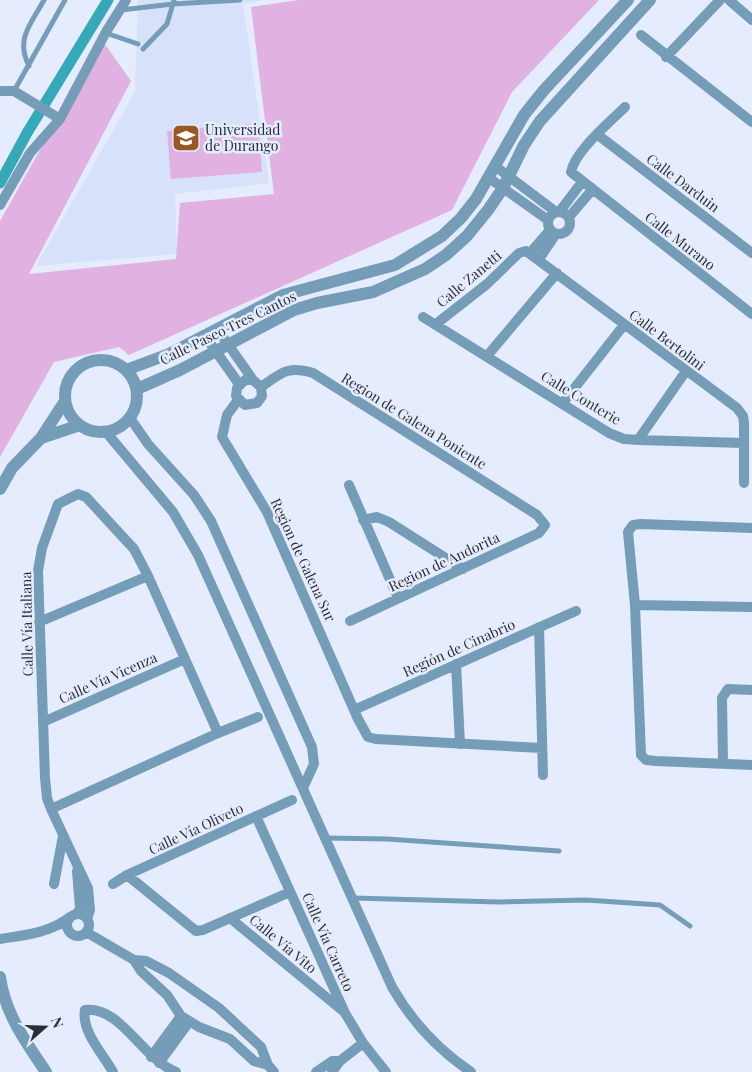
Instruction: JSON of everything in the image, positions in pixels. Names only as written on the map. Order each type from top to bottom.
[{"type":"street","points":[[0,205],[30,153],[60,119],[106,32],[126,0]]},
{"type":"street","name":"Calle Paseo Tres Cantos","points":[[126,370],[169,354],[283,295],[395,265],[442,236],[461,218],[492,172],[529,109],[628,0]]},
{"type":"street","name":"Calle Paseo Tres Cantos","points":[[136,389],[216,352],[294,310],[317,303],[373,292],[425,269],[467,236],[503,188],[524,145],[540,121],[650,0]]},
{"type":"street","points":[[666,57],[720,0]]},
{"type":"street","points":[[729,0],[752,20]]},
{"type":"street","points":[[641,36],[752,122]]},
{"type":"street","points":[[0,91],[18,93],[60,119]]},
{"type":"street","points":[[598,135],[625,107]]},
{"type":"street","name":"Calle Murano","points":[[598,135],[583,150],[572,165],[571,172],[752,314]]},
{"type":"street","name":"Calle Darduin","points":[[598,135],[752,253]]},
{"type":"street","points":[[492,172],[509,176],[569,217]]},
{"type":"street","points":[[492,172],[503,188],[551,228],[563,234],[569,229],[569,217],[592,190]]},
{"type":"street","points":[[540,260],[558,211],[582,182]]},
{"type":"street","points":[[530,253],[551,228]]},
{"type":"street","name":"Calle Zanetti","points":[[436,324],[487,284],[519,253],[526,251],[530,253]]},
{"type":"street","name":"Calle Bertolini","points":[[530,253],[737,408],[743,416],[744,483]]},
{"type":"street","points":[[487,356],[557,273]]},
{"type":"street","name":"Calle Conterie","points":[[423,318],[436,324],[608,433],[624,439],[744,443]]},
{"type":"street","points":[[562,404],[624,325]]},
{"type":"street","points":[[218,330],[253,380],[261,387],[262,396],[257,403],[249,406],[238,400],[236,392],[239,384],[245,380],[253,380]]},
{"type":"street","points":[[205,336],[239,384]]},
{"type":"street","points":[[100,360],[109,360],[126,370],[136,389],[137,402],[130,418],[122,426],[106,432],[88,430],[80,425],[68,411],[65,401],[67,384],[76,369],[83,364],[100,360]]},
{"type":"street","name":"Region de Galena Poniente","points":[[261,387],[279,375],[297,368],[312,373],[538,515],[546,526]]},
{"type":"street","points":[[638,440],[686,371]]},
{"type":"street","name":"Region de Galena Sur","points":[[238,400],[227,415],[222,437],[266,512],[354,710],[368,737],[460,744]]},
{"type":"street","points":[[0,489],[12,468],[41,438],[65,401]]},
{"type":"street","points":[[130,418],[148,444],[194,495],[219,538],[312,747],[314,764],[303,788]]},
{"type":"street","points":[[41,438],[80,425]]},
{"type":"street","points":[[106,432],[173,512],[198,555],[392,987],[403,1006],[431,1040],[471,1072]]},
{"type":"street","points":[[349,484],[398,598]]},
{"type":"street","name":"Calle Vía Italiana","points":[[87,919],[90,910],[88,888],[77,868],[47,798],[38,571],[42,548],[58,504],[78,494],[86,497],[134,549],[148,576],[218,733]]},
{"type":"street","points":[[363,520],[377,517],[389,522],[463,569]]},
{"type":"street","points":[[752,528],[641,524],[633,526],[628,532],[635,605],[641,755],[646,760],[656,761],[752,765]]},
{"type":"street","name":"Region de Andorita","points":[[350,621],[539,533],[546,526]]},
{"type":"street","points":[[39,622],[148,576]]},
{"type":"street","points":[[635,605],[752,607]]},
{"type":"street","name":"Región de Cinabrio","points":[[354,710],[576,611]]},
{"type":"street","points":[[539,627],[543,775]]},
{"type":"street","name":"Calle Vía Vicenza","points":[[43,722],[185,659]]},
{"type":"street","points":[[456,664],[460,744],[542,748]]},
{"type":"street","points":[[723,763],[722,698],[728,689],[752,690]]},
{"type":"street","points":[[51,809],[218,733],[258,718]]},
{"type":"street","name":"Calle Vía Oliveto","points":[[112,884],[127,875],[292,800]]},
{"type":"street","name":"Calle Vía Carreto","points":[[256,816],[345,1013],[363,1043],[386,1072]]},
{"type":"street","points":[[54,884],[63,836]]},
{"type":"street","name":"Calle Vía Italiana","points":[[74,915],[80,908],[77,868]]},
{"type":"street","name":"Calle Vía Vito","points":[[127,875],[196,931],[230,918],[345,1013]]},
{"type":"street","points":[[230,918],[290,892]]},
{"type":"street","points":[[44,931],[80,936],[86,932],[89,926],[87,919],[74,915]]},
{"type":"street","points":[[0,939],[44,931],[60,925],[74,915]]},
{"type":"street","points":[[73,935],[67,927],[74,915]]},
{"type":"street","points":[[86,932],[134,960],[152,964],[193,988],[261,1046],[271,1069]]},
{"type":"street","points":[[134,960],[141,971],[167,995],[185,1019],[219,1033],[239,1046],[254,1061],[271,1069]]},
{"type":"street","points":[[0,978],[7,1008],[18,1030],[46,1072]]},
{"type":"street","points":[[113,1072],[88,1031],[84,1021],[85,1010],[96,1009],[108,1014],[128,1031],[155,1060],[176,1072]]},
{"type":"street","points":[[155,1060],[185,1019]]},
{"type":"street","points":[[239,1046],[249,1034]]},
{"type":"street","points":[[332,1072],[340,1061],[363,1043]]},
{"type":"street","points":[[316,1072],[332,1061],[340,1061]]},
{"type":"lane","points":[[29,66],[24,56],[22,43],[44,0]]},
{"type":"lane","points":[[18,93],[29,66],[65,0]]},
{"type":"lane","points":[[121,10],[174,2],[240,0]]},
{"type":"lane","points":[[143,49],[167,24],[174,2]]},
{"type":"lane","points":[[106,32],[138,44]]},
{"type":"lane","points":[[325,838],[387,839],[559,851]]},
{"type":"lane","points":[[353,898],[498,902],[586,900],[660,906],[690,926]]},
{"type":"shaded area","name":"Universidad de Durango","points":[[138,0],[264,0],[243,4],[269,183],[175,194],[177,254],[36,266],[135,92]]},
{"type":"shaded area","points":[[299,0],[599,0],[512,92],[452,210],[129,355],[119,347],[54,362],[0,457],[0,221],[102,40],[131,81],[29,274],[176,259],[180,203],[274,194],[251,7]]},
{"type":"shaded area","points":[[258,123],[262,172],[171,179],[167,131]]},
{"type":"waterway","points":[[0,183],[27,133],[108,0]]},
{"type":"place","name":"Universidad de Durango","points":[[186,138]]}]
